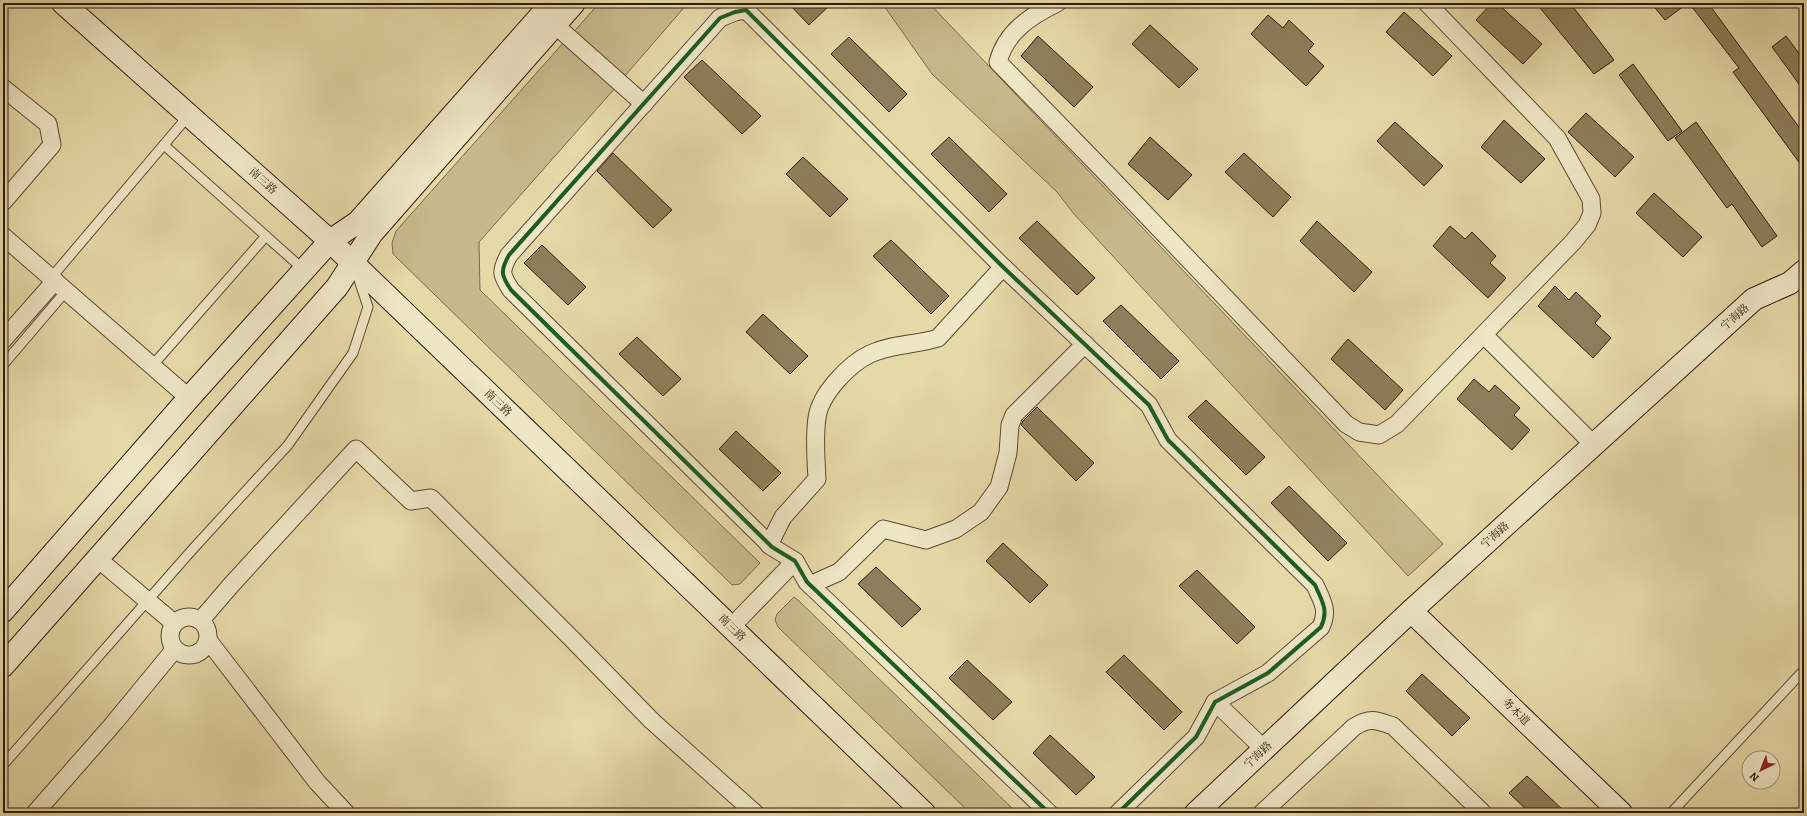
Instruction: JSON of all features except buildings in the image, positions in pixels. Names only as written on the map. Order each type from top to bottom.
[{"type":"street","name":"南三路","points":[[64,3],[190,115],[336,237]]},
{"type":"street","name":"南三路","points":[[86,3],[740,618],[942,813]]},
{"type":"street","points":[[3,611],[189,398],[304,270],[336,237],[358,222],[552,3]]},
{"type":"street","points":[[3,666],[337,287],[372,233],[574,3]]},
{"type":"street","points":[[1057,3],[1037,13],[1016,29],[1002,48],[998,62],[1346,424],[1359,432],[1379,435],[1397,424],[1484,335],[1573,242],[1587,224],[1592,213],[1591,199],[1557,138],[1426,3]]},
{"type":"street","points":[[1049,813],[810,585],[795,561],[770,544],[511,290],[503,277],[502,266],[509,255],[720,18],[735,12],[746,10],[1003,266],[1149,405],[1168,440],[1315,585],[1323,603],[1326,617],[1321,627],[1268,673],[1215,702],[1196,737],[1118,813]]},
{"type":"street","points":[[554,25],[644,104]]},
{"type":"street","points":[[3,88],[48,124],[52,145],[3,202]]},
{"type":"street","points":[[3,236],[189,398]]},
{"type":"street","name":"南三路","points":[[357,257],[924,813]]},
{"type":"street","points":[[770,544],[783,517],[817,479],[814,443],[817,416],[828,390],[849,368],[870,354],[898,345],[928,342],[938,338],[1003,266]]},
{"type":"street","name":"宁海路","points":[[1196,813],[1411,611],[1754,299],[1790,283],[1804,271]]},
{"type":"street","points":[[3,340],[57,283]]},
{"type":"street","points":[[1484,335],[1594,445]]},
{"type":"street","points":[[810,585],[839,572],[883,529],[926,540],[956,529],[981,512],[999,487],[1008,453],[1010,425],[1014,415],[1085,344]]},
{"type":"street","points":[[201,620],[232,584],[356,449],[411,501],[431,498],[574,640],[652,721],[755,813]]},
{"type":"street","points":[[98,559],[174,623]]},
{"type":"street","points":[[740,618],[795,561]]},
{"type":"street","name":"务本道","points":[[1411,611],[1621,813]]},
{"type":"street","points":[[188,616],[196,617],[201,620],[208,631],[208,640],[203,649],[195,654],[185,655],[174,650],[169,641],[170,632],[174,623],[188,616]]},
{"type":"street","points":[[208,640],[317,782],[346,813]]},
{"type":"street","points":[[35,813],[114,723],[174,650]]},
{"type":"street","points":[[1215,702],[1264,749]]},
{"type":"street","points":[[1262,813],[1354,727],[1364,721],[1376,720],[1393,726],[1483,813]]},
{"type":"lane","points":[[3,365],[57,283],[164,145],[190,115]]},
{"type":"lane","points":[[164,145],[304,270]]},
{"type":"lane","points":[[152,366],[266,236]]},
{"type":"lane","points":[[3,765],[288,445],[353,353],[368,307],[357,257]]},
{"type":"lane","points":[[1671,813],[1804,670]]},
{"type":"shaded area","points":[[599,3],[688,3],[624,77],[573,33]]},
{"type":"shaded area","points":[[882,3],[929,3],[1443,544],[1408,576],[1074,214],[1057,192],[932,74]]},
{"type":"shaded area","points":[[564,42],[616,87],[479,242],[480,290],[760,563],[740,584],[732,585],[393,254],[392,243],[396,231]]},
{"type":"shaded area","points":[[794,597],[1017,813],[970,813],[778,627],[775,620],[777,614]]},
{"type":"cycle path","points":[[1049,813],[807,582],[795,561],[772,547],[511,290],[505,280],[503,269],[509,255],[720,18],[735,12],[746,10],[1003,267],[1149,405],[1168,440],[1315,585],[1324,606],[1324,616],[1321,627],[1268,673],[1215,702],[1196,737],[1118,813]]}]
